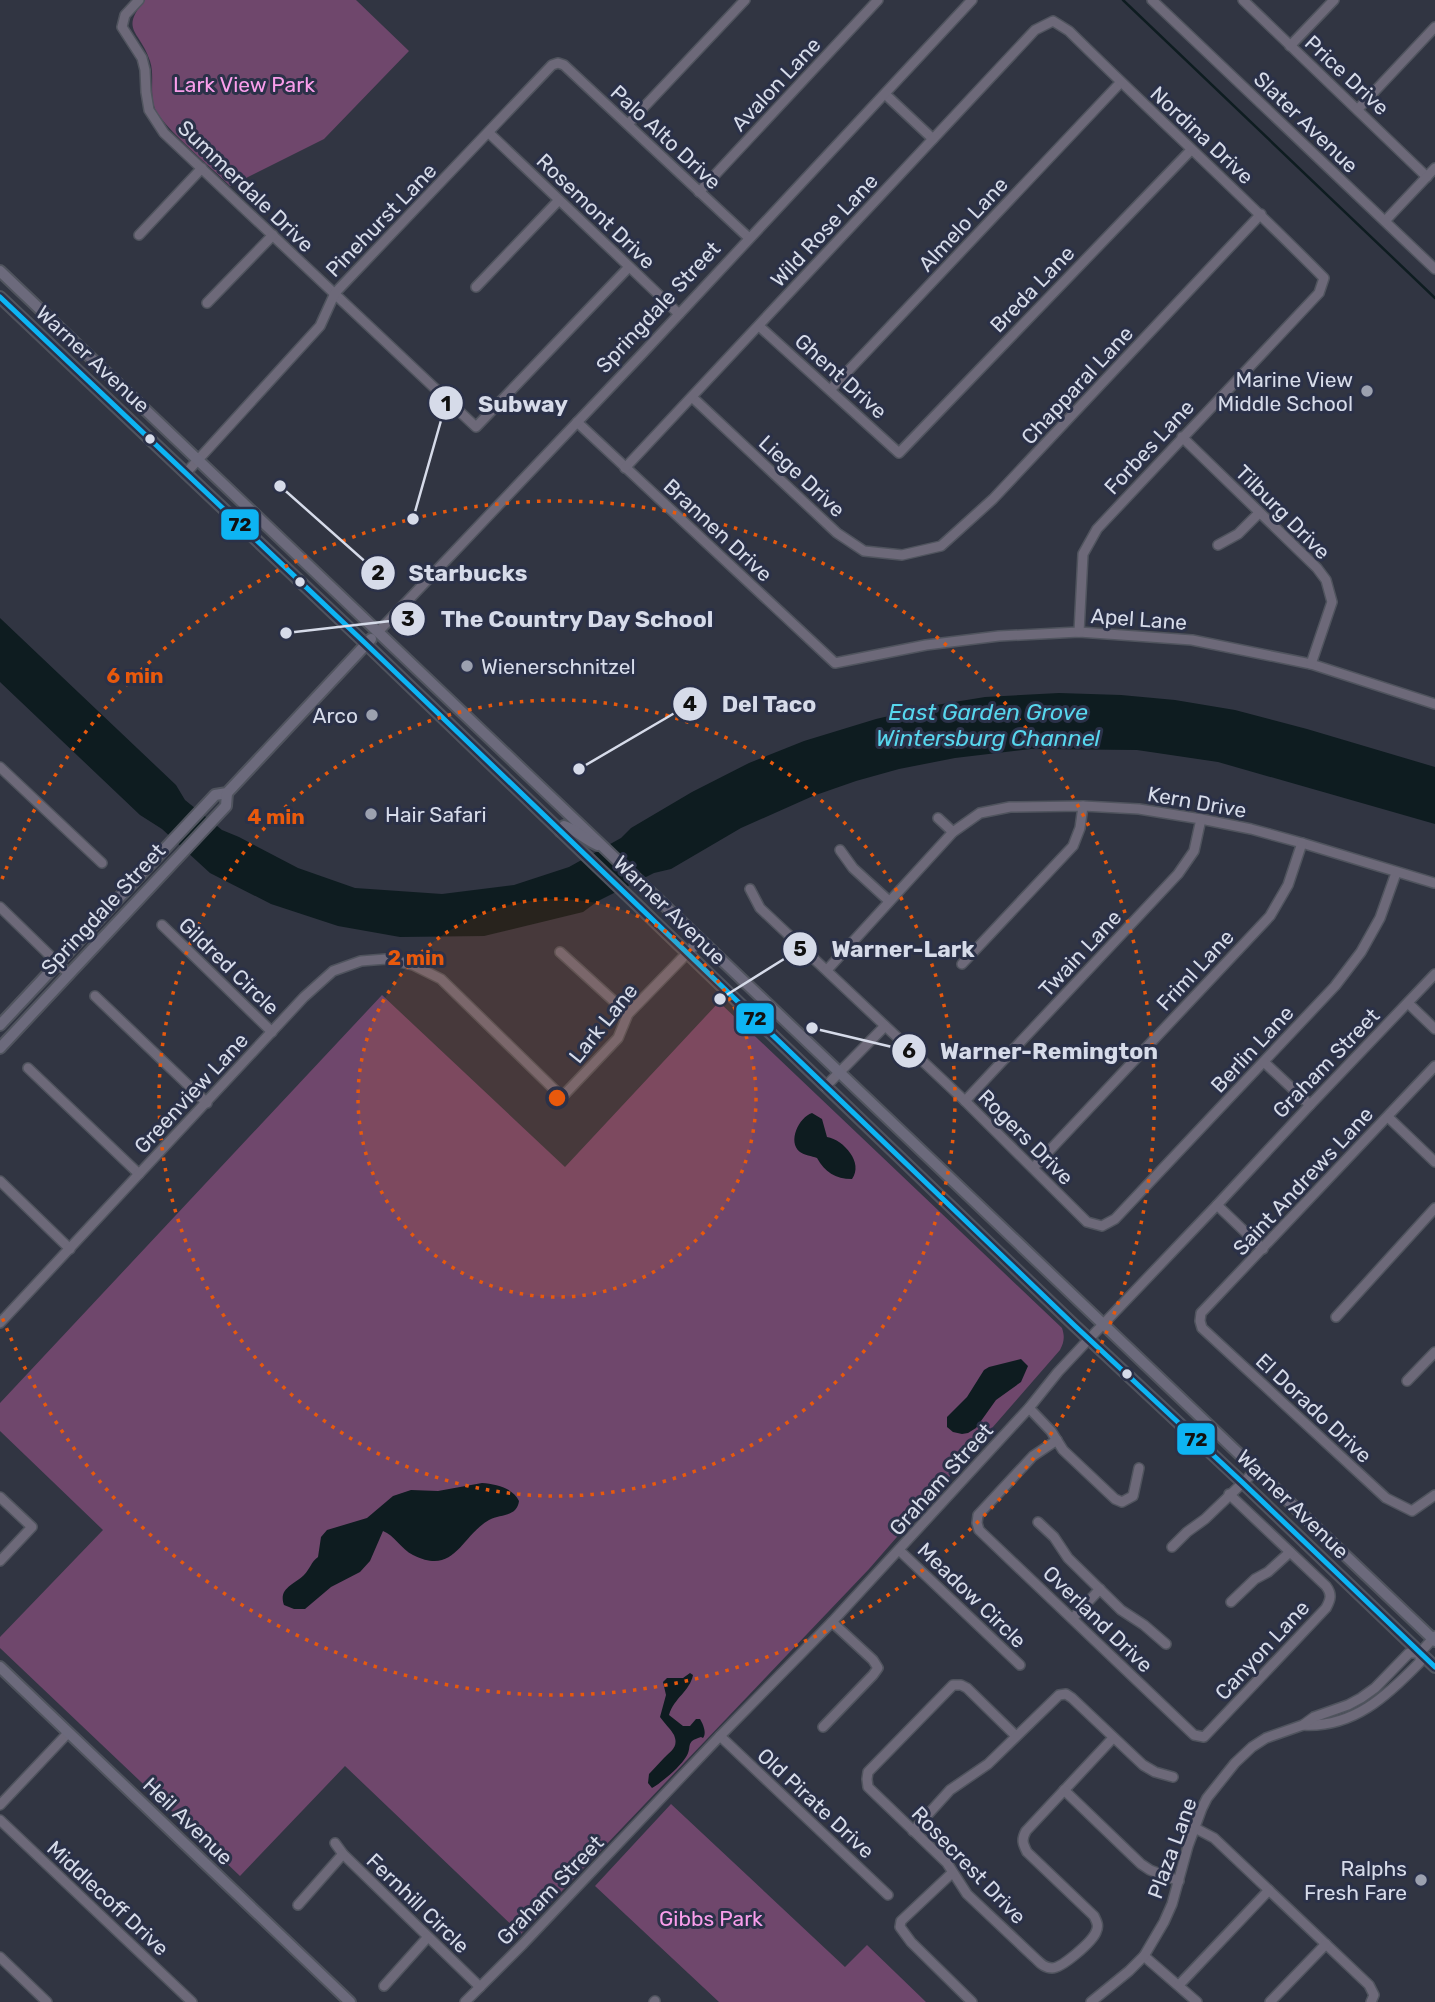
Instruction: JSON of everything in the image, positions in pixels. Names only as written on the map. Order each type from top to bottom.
[{"type":"main road","name":"Warner Avenue","points":[[0,271],[1434,1639]]},
{"type":"main road","name":"Warner Avenue","points":[[0,297],[366,644],[1088,1339],[1435,1667]]},
{"type":"main road","points":[[238,523],[257,531],[289,561],[298,557]]},
{"type":"main road","name":"Springdale Street","points":[[0,1025],[215,795],[227,793],[378,632]]},
{"type":"main road","points":[[519,792],[531,779]]},
{"type":"main road","name":"Springdale Street","points":[[0,1048],[226,806],[227,793]]},
{"type":"main road","points":[[560,831],[564,826],[571,828],[585,840],[604,848]]},
{"type":"main road","name":"Heil Avenue","points":[[0,1667],[350,2002]]},
{"type":"street","name":"Summerdale Drive","points":[[139,0],[125,15],[122,27],[142,58],[149,110],[164,133],[476,427],[629,267]]},
{"type":"street","points":[[628,124],[745,0]]},
{"type":"street","name":"Avalon Lane","points":[[699,192],[878,0]]},
{"type":"street","name":"Springdale Street","points":[[378,632],[972,0]]},
{"type":"street","name":"Slater Avenue","points":[[1152,0],[1435,269]]},
{"type":"street","name":"Price Drive","points":[[1243,0],[1427,177]]},
{"type":"street","points":[[1290,46],[1334,0]]},
{"type":"street","name":"Nordina Drive","points":[[1052,21],[1069,30],[1324,278]]},
{"type":"street","name":"Wild Rose Lane","points":[[625,468],[1035,30],[1052,21]]},
{"type":"street","points":[[1358,109],[1435,27]]},
{"type":"street","name":"Palo Alto Drive","points":[[558,63],[564,65],[749,238]]},
{"type":"street","name":"Pinehurst Lane","points":[[186,473],[320,326],[335,293],[552,65],[558,63]]},
{"type":"street","name":"Almelo Lane","points":[[830,390],[1121,82]]},
{"type":"street","points":[[885,93],[933,139]]},
{"type":"street","name":"Rosemont Drive","points":[[489,133],[679,314]]},
{"type":"street","name":"Breda Lane","points":[[899,453],[1191,150]]},
{"type":"street","points":[[139,235],[202,168]]},
{"type":"street","points":[[1385,221],[1435,168]]},
{"type":"street","points":[[476,287],[559,200]]},
{"type":"street","name":"Chapparal Lane","points":[[902,555],[941,546],[993,499],[1261,214]]},
{"type":"street","points":[[207,303],[273,236]]},
{"type":"street","name":"Forbes Lane","points":[[1079,632],[1083,554],[1097,529],[1319,293],[1324,278]]},
{"type":"street","name":"Ghent Drive","points":[[759,326],[899,453]]},
{"type":"street","name":"Liege Drive","points":[[692,397],[837,533],[864,551],[902,555]]},
{"type":"street","name":"Brannen Drive","points":[[577,422],[835,663]]},
{"type":"street","name":"Tilburg Drive","points":[[1182,437],[1317,568],[1326,580],[1332,602],[1311,664]]},
{"type":"street","points":[[1218,545],[1238,534],[1259,513]]},
{"type":"street","name":"Apel Lane","points":[[835,663],[926,645],[999,636],[1079,632],[1192,640],[1311,664],[1435,704]]},
{"type":"street","points":[[0,767],[102,863]]},
{"type":"street","points":[[962,964],[1073,846],[1080,828],[1083,806]]},
{"type":"street","name":"Kern Drive","points":[[827,970],[953,832],[980,813],[1010,807],[1083,806],[1139,809],[1201,819],[1302,843],[1433,884]]},
{"type":"street","points":[[938,818],[953,832]]},
{"type":"street","name":"Twain Lane","points":[[965,1101],[1178,874],[1194,851],[1201,819]]},
{"type":"street","name":"Friml Lane","points":[[1033,1168],[1270,916],[1288,885],[1302,843]]},
{"type":"street","points":[[840,850],[853,868],[889,901]]},
{"type":"street","name":"Berlin Lane","points":[[1101,1226],[1115,1219],[1335,986],[1361,952],[1380,918],[1396,873]]},
{"type":"street","name":"Rogers Drive","points":[[750,889],[760,908],[965,1101],[1087,1222],[1101,1226]]},
{"type":"street","points":[[0,907],[69,974]]},
{"type":"street","name":"Gildred Circle","points":[[162,925],[272,1032]]},
{"type":"street","name":"Lark Lane","points":[[562,1097],[618,1038],[628,1014],[700,940]]},
{"type":"street","points":[[560,952],[628,1014]]},
{"type":"street","name":"Greenview Lane","points":[[2,1317],[70,1249],[304,998],[333,971],[361,961],[386,959],[413,965],[441,979],[562,1097]]},
{"type":"street","name":"Graham Street","points":[[465,2002],[832,1622],[1029,1408],[1088,1339],[1435,974]]},
{"type":"street","points":[[95,996],[206,1103]]},
{"type":"street","points":[[1408,1003],[1435,1029]]},
{"type":"street","points":[[825,1087],[885,1026]]},
{"type":"street","points":[[1264,1062],[1310,1105]]},
{"type":"street","name":"Saint Andrews Lane","points":[[1200,1321],[1201,1313],[1435,1066]]},
{"type":"street","points":[[28,1068],[139,1174]]},
{"type":"street","points":[[1388,1117],[1435,1162]]},
{"type":"street","points":[[0,1181],[70,1249]]},
{"type":"street","points":[[1217,1205],[1263,1249]]},
{"type":"street","points":[[1336,1317],[1435,1208]]},
{"type":"street","name":"El Dorado Drive","points":[[1200,1321],[1202,1328],[1386,1498],[1412,1511],[1435,1495]]},
{"type":"street","points":[[1407,1381],[1435,1352]]},
{"type":"street","points":[[1029,1408],[1051,1431],[1063,1450],[1115,1499],[1122,1502],[1133,1496],[1139,1468]]},
{"type":"street","name":"Overland Drive","points":[[1056,1440],[1033,1456],[978,1515],[979,1530],[1199,1737]]},
{"type":"street","points":[[1172,1547],[1255,1471]]},
{"type":"street","name":"Canyon Lane","points":[[1199,1737],[1204,1737],[1331,1600],[1331,1593],[1326,1586],[1229,1494]]},
{"type":"street","points":[[0,1497],[32,1527],[0,1561]]},
{"type":"street","points":[[1038,1522],[1054,1537],[1068,1558],[1121,1610],[1166,1644]]},
{"type":"street","name":"Meadow Circle","points":[[899,1550],[1020,1665]]},
{"type":"street","points":[[1231,1602],[1290,1552]]},
{"type":"street","points":[[1073,1618],[1100,1589]]},
{"type":"street","points":[[823,1727],[878,1668],[873,1660],[832,1622]]},
{"type":"street","name":"Plaza Lane","points":[[1091,2002],[1144,1956],[1164,1922],[1207,1798],[1235,1763],[1266,1738],[1303,1725],[1314,1717],[1361,1698],[1375,1688],[1409,1653],[1420,1653],[1434,1639]]},
{"type":"street","name":"Rosecrest Drive","points":[[1016,1736],[967,1688],[953,1685],[869,1772],[868,1787],[947,1863],[967,1894],[1046,1968],[1053,1969],[1063,1965],[1098,1930],[1094,1916],[1027,1852],[1022,1843],[1026,1831],[1064,1790]]},
{"type":"street","points":[[913,1831],[950,1790],[988,1764],[1059,1695],[1066,1694],[1072,1698],[1143,1765],[1173,1777]]},
{"type":"street","points":[[0,1805],[68,1733]]},
{"type":"street","name":"Old Pirate Drive","points":[[720,1735],[888,1895]]},
{"type":"street","points":[[1113,1738],[1064,1790],[1141,1864],[1179,1881]]},
{"type":"street","name":"Middlecoff Drive","points":[[0,1820],[192,2002]]},
{"type":"street","points":[[1195,1828],[1214,1838],[1369,1985],[1373,1998]]},
{"type":"street","name":"Fernhill Circle","points":[[335,1843],[427,1938],[480,1986]]},
{"type":"street","points":[[298,1905],[343,1854]]},
{"type":"street","points":[[952,1873],[907,1914],[900,1927],[911,1942],[972,2002]]},
{"type":"street","points":[[1179,1984],[1269,1890]]},
{"type":"street","points":[[384,1986],[427,1938]]},
{"type":"street","points":[[1270,2002],[1326,1944]]},
{"type":"street","points":[[1144,1956],[1198,2002]]},
{"type":"street","points":[[0,1957],[47,2002]]},
{"type":"green space","name":"Lark View Park","points":[[145,0],[356,0],[409,51],[324,139],[230,186],[178,137],[155,109],[150,61],[133,25],[133,18]]},
{"type":"green space","points":[[382,995],[565,1167],[719,1002],[1062,1328],[1064,1334],[1060,1350],[869,1569],[521,1934],[345,1766],[240,1876],[0,1648],[0,1637],[103,1530],[0,1431],[0,1403]]},
{"type":"green space","name":"Gibbs Park","points":[[671,1804],[845,1967],[867,1945],[926,2002],[719,2002],[595,1886]]},
{"type":"water","name":"East Garden Grove Wintersburg Channel","points":[[0,618],[176,785],[185,800],[222,830],[298,868],[355,888],[442,894],[514,885],[569,867],[621,838],[631,828],[692,792],[749,763],[804,741],[876,719],[985,697],[1059,693],[1175,700],[1235,710],[1307,729],[1435,767],[1435,824],[1218,762],[1137,750],[1031,749],[955,758],[899,769],[813,796],[741,828],[671,869],[654,873],[598,901],[583,912],[484,936],[400,937],[338,926],[271,904],[210,873],[162,829],[140,815],[0,682]]},
{"type":"water","points":[[812,1113],[822,1119],[827,1137],[846,1147],[854,1159],[856,1166],[852,1179],[831,1174],[817,1158],[796,1148],[796,1130],[803,1119]]},
{"type":"water","points":[[1021,1359],[1028,1366],[1021,1382],[996,1400],[976,1428],[962,1434],[947,1427],[947,1417],[967,1397],[984,1370]]},
{"type":"water","points":[[482,1483],[508,1490],[519,1501],[518,1506],[512,1512],[489,1520],[479,1527],[448,1558],[439,1561],[427,1560],[413,1555],[383,1531],[370,1561],[360,1572],[331,1587],[305,1609],[284,1605],[285,1591],[304,1575],[318,1557],[321,1537],[327,1530],[367,1518],[393,1496],[411,1490],[438,1491]]},
{"type":"water","points":[[690,1673],[693,1675],[691,1681],[669,1715],[683,1726],[690,1726],[696,1719],[700,1719],[704,1736],[692,1741],[683,1761],[652,1788],[648,1783],[649,1774],[672,1751],[676,1743],[674,1735],[660,1717],[666,1695],[663,1682],[667,1678],[683,1678]]},
{"type":"waterway","points":[[1123,0],[1435,298]]},
{"type":"transit line","name":"72","points":[[0,297],[1435,1667]]},
{"type":"place","name":"Marine View Middle School","points":[[1367,391]]},
{"type":"place","name":"Starbucks","points":[[280,486]]},
{"type":"place","name":"Subway","points":[[413,519]]},
{"type":"place","name":"The Country Day School","points":[[286,633]]},
{"type":"place","name":"Wienerschnitzel","points":[[467,666]]},
{"type":"place","name":"Arco","points":[[372,715]]},
{"type":"place","name":"Del Taco","points":[[579,769]]},
{"type":"place","name":"Hair Safari","points":[[371,814]]},
{"type":"place","name":"Warner-Lark","points":[[720,999]]},
{"type":"place","name":"Warner-Remington","points":[[812,1028]]},
{"type":"place","name":"Ralphs Fresh Fare","points":[[1421,1880]]}]
